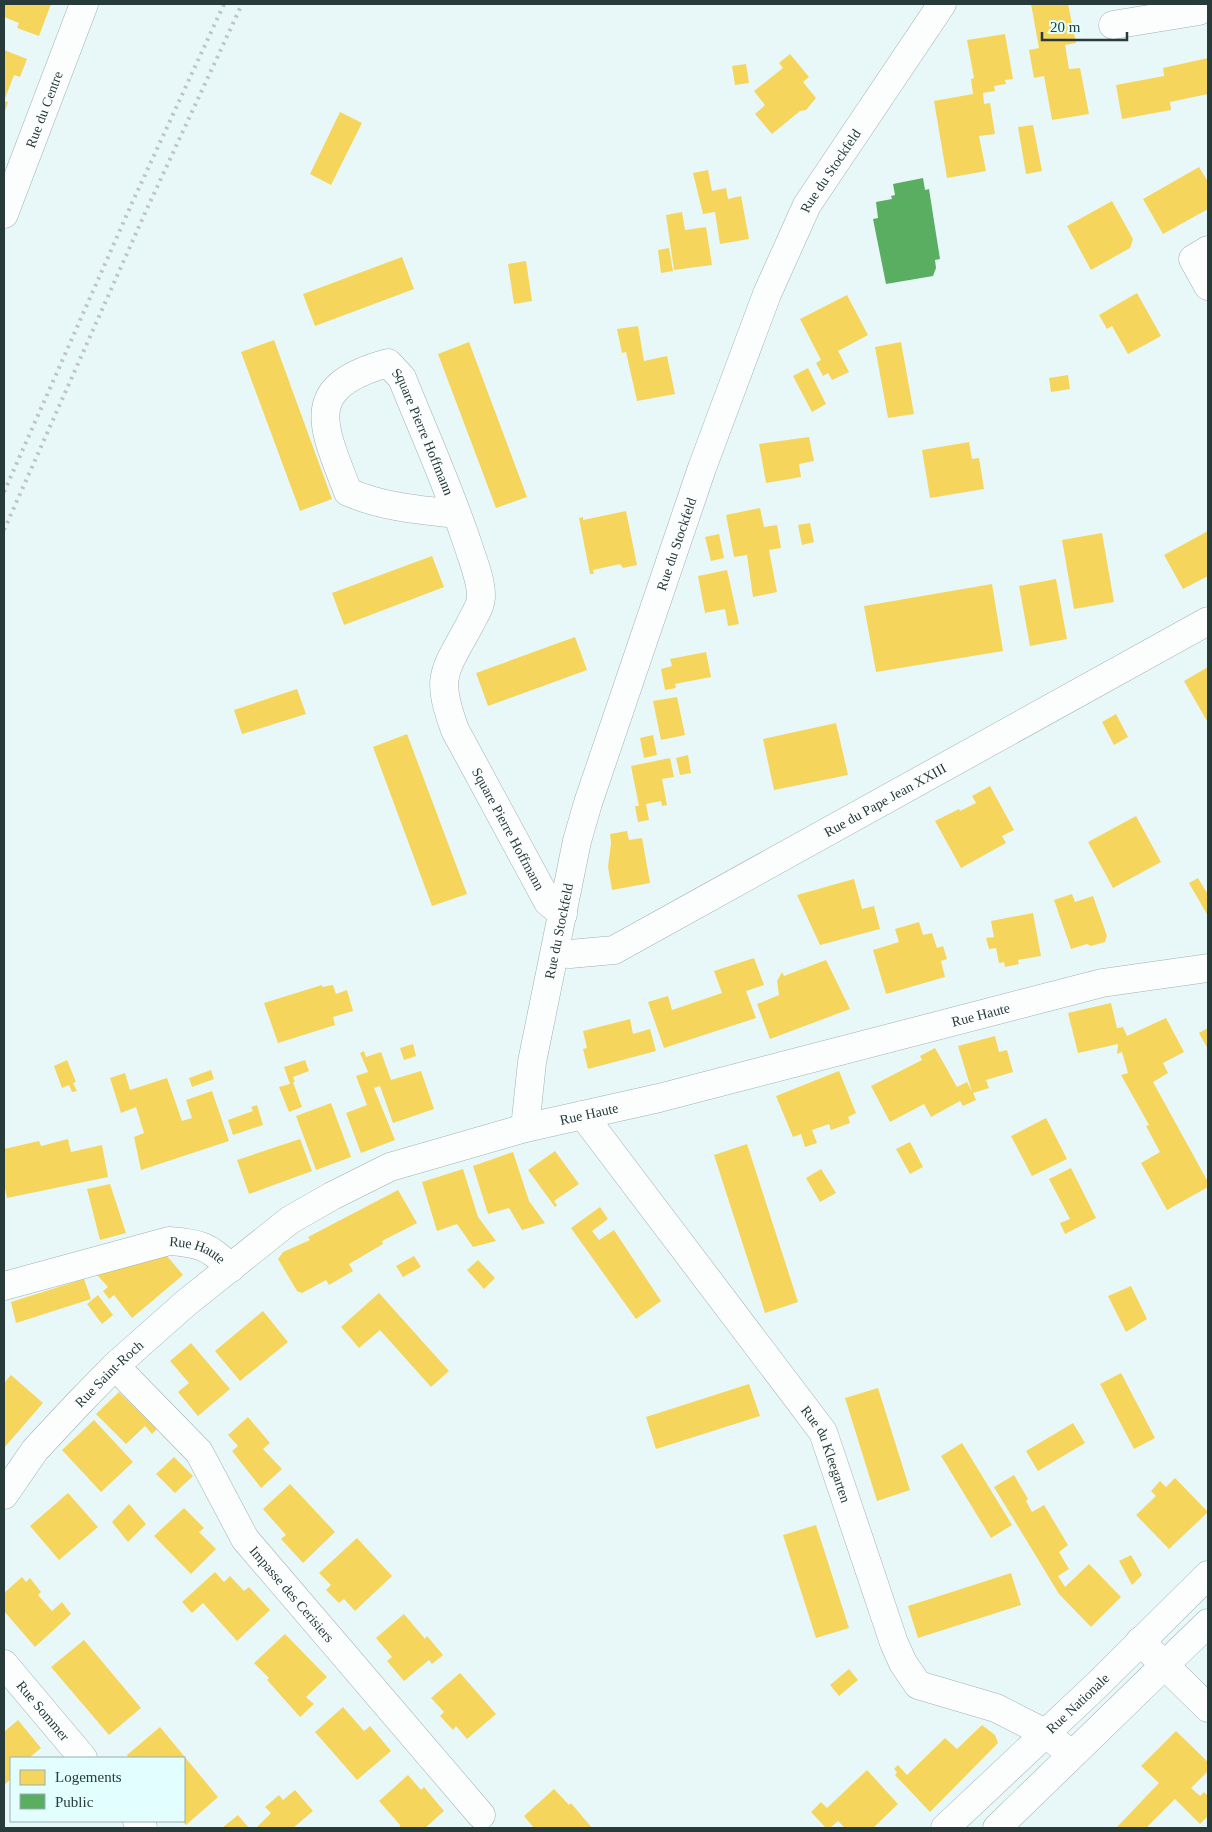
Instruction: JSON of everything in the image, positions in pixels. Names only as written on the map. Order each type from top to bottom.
[{"type":"street","name":"Rue du Centre","points":[[4,214],[84,4]]},
{"type":"street","name":"Rue du Stockfeld","points":[[525,1128],[532,1062],[577,841],[588,803],[702,468],[767,294],[807,205],[942,4]]},
{"type":"street","points":[[1113,25],[1199,11],[1208,4]]},
{"type":"street","points":[[1208,250],[1193,259],[1208,286]]},
{"type":"street","name":"Square Pierre Hoffmann","points":[[457,514],[401,508],[367,500],[348,492],[326,435],[325,408],[334,390],[361,370],[388,363],[402,378],[457,514],[479,580],[481,598],[445,670],[443,688],[446,707],[455,730],[548,902],[563,914]]},
{"type":"street","name":"Rue du Pape Jean XXIII","points":[[555,953],[570,954],[614,950],[1208,621]]},
{"type":"street","name":"Rue Haute","points":[[4,1286],[169,1241],[195,1242],[218,1256],[231,1268],[290,1220],[332,1196],[390,1167],[525,1128],[659,1098],[1102,983],[1208,968]]},
{"type":"street","name":"Rue du Kleegarten","points":[[583,1115],[823,1432],[894,1643],[903,1663],[918,1685],[996,1708],[1044,1733],[1071,1754]]},
{"type":"street","name":"Rue Saint-Roch","points":[[4,1495],[35,1450],[115,1366],[186,1303],[231,1268]]},
{"type":"street","name":"Impasse des Cerisiers","points":[[115,1366],[199,1452],[245,1539],[481,1815]]},
{"type":"street","name":"Rue Nationale","points":[[945,1828],[1097,1685],[1208,1574]]},
{"type":"street","points":[[997,1828],[1071,1754],[1208,1623]]},
{"type":"street","points":[[1140,1640],[1208,1708]]},
{"type":"street","name":"Rue Sommer","points":[[4,1664],[83,1757]]},
{"type":"building: Logements","points":[[4,4],[51,4],[39,36],[17,28],[19,23],[4,17]]},
{"type":"building: Logements","points":[[1031,4],[1068,4],[1076,43],[1065,45],[1069,69],[1080,68],[1089,114],[1052,120],[1044,76],[1034,78],[1029,50],[1039,48]]},
{"type":"building: Logements","points":[[1005,34],[1013,79],[1005,80],[1006,84],[994,86],[995,91],[983,93],[984,104],[990,103],[995,134],[979,136],[986,171],[947,178],[934,101],[973,94],[971,79],[974,78],[967,40]]},
{"type":"building: Logements","points":[[4,50],[27,59],[20,77],[14,75],[4,101]]},
{"type":"building: Logements","points":[[790,54],[809,77],[803,82],[816,98],[806,110],[800,111],[772,134],[755,114],[765,105],[754,91],[783,68],[779,63]]},
{"type":"building: Logements","points":[[1208,58],[1208,94],[1170,102],[1171,110],[1122,119],[1116,85],[1164,76],[1163,68]]},
{"type":"building: Logements","points":[[746,64],[749,83],[735,85],[732,66]]},
{"type":"building: Logements","points":[[4,101],[8,102],[4,114]]},
{"type":"building: Logements","points":[[340,112],[362,123],[331,185],[310,174]]},
{"type":"building: Logements","points":[[1033,125],[1042,171],[1026,174],[1018,127]]},
{"type":"building: Logements","points":[[1199,167],[1208,182],[1208,209],[1163,234],[1143,199]]},
{"type":"building: Logements","points":[[708,170],[712,191],[726,188],[728,199],[741,196],[749,239],[720,244],[715,212],[703,214],[693,173]]},
{"type":"building: Logements","points":[[1112,201],[1133,239],[1130,248],[1091,270],[1067,226]]},
{"type":"building: Logements","points":[[682,212],[685,230],[706,227],[712,265],[674,270],[666,215]]},
{"type":"building: Logements","points":[[669,248],[673,271],[661,273],[658,250]]},
{"type":"building: Logements","points":[[402,257],[414,289],[315,326],[303,294]]},
{"type":"building: Logements","points":[[526,261],[532,301],[514,304],[508,264]]},
{"type":"building: Logements","points":[[1137,293],[1161,336],[1128,354],[1112,326],[1107,329],[1099,315]]},
{"type":"building: Logements","points":[[847,295],[868,335],[838,351],[849,372],[832,380],[828,373],[823,376],[816,363],[821,360],[800,319]]},
{"type":"building: Logements","points":[[638,326],[644,361],[667,356],[675,394],[637,401],[626,352],[622,353],[617,329]]},
{"type":"building: Logements","points":[[274,340],[332,499],[300,511],[241,352]]},
{"type":"building: Logements","points":[[469,342],[527,497],[496,508],[438,354]]},
{"type":"building: Logements","points":[[901,342],[914,414],[888,418],[875,347]]},
{"type":"building: Logements","points":[[808,368],[826,404],[812,412],[793,376]]},
{"type":"building: Logements","points":[[1068,375],[1070,389],[1051,392],[1049,378]]},
{"type":"building: Logements","points":[[809,437],[814,461],[799,464],[801,477],[766,483],[759,444]]},
{"type":"building: Logements","points":[[969,442],[972,459],[979,458],[984,489],[930,498],[922,450]]},
{"type":"building: Logements","points":[[760,508],[764,527],[777,525],[781,548],[769,550],[777,592],[753,597],[747,555],[734,557],[726,515]]},
{"type":"building: Logements","points":[[626,511],[637,565],[623,568],[620,564],[593,570],[594,574],[590,574],[579,518],[583,517],[583,520]]},
{"type":"building: Logements","points":[[810,523],[814,542],[802,545],[798,525]]},
{"type":"building: Logements","points":[[1208,531],[1208,576],[1183,589],[1164,555]]},
{"type":"building: Logements","points":[[1102,533],[1114,602],[1074,609],[1062,540]]},
{"type":"building: Logements","points":[[719,534],[724,558],[711,561],[705,537]]},
{"type":"building: Logements","points":[[432,556],[444,587],[344,625],[332,593]]},
{"type":"building: Logements","points":[[727,570],[739,624],[728,626],[725,609],[705,613],[698,576]]},
{"type":"building: Logements","points":[[1056,579],[1067,639],[1030,646],[1019,586]]},
{"type":"building: Logements","points":[[992,584],[1003,651],[876,672],[864,606]]},
{"type":"building: Logements","points":[[575,637],[587,670],[488,706],[476,673]]},
{"type":"building: Logements","points":[[706,652],[711,677],[675,684],[676,688],[665,690],[661,669],[672,666],[670,659]]},
{"type":"building: Logements","points":[[1208,667],[1208,720],[1207,721],[1184,681]]},
{"type":"building: Logements","points":[[297,689],[306,714],[242,734],[234,710]]},
{"type":"building: Logements","points":[[677,697],[685,735],[661,740],[653,701]]},
{"type":"building: Logements","points":[[1116,714],[1128,737],[1114,745],[1102,722]]},
{"type":"building: Logements","points":[[836,723],[848,775],[774,790],[763,739]]},
{"type":"building: Logements","points":[[407,734],[467,894],[432,906],[373,747]]},
{"type":"building: Logements","points":[[653,735],[657,755],[644,758],[640,738]]},
{"type":"building: Logements","points":[[688,755],[691,773],[680,775],[676,758]]},
{"type":"building: Logements","points":[[670,758],[674,777],[662,779],[667,805],[662,806],[661,801],[646,804],[649,820],[638,822],[635,806],[639,806],[631,766]]},
{"type":"building: Logements","points":[[990,786],[1014,830],[1002,836],[1006,843],[961,868],[935,821],[976,803],[972,796]]},
{"type":"building: Logements","points":[[1136,816],[1161,862],[1113,888],[1088,842]]},
{"type":"building: Logements","points":[[627,831],[629,840],[642,838],[650,883],[612,890],[608,867],[611,843],[610,834]]},
{"type":"building: Logements","points":[[1198,878],[1208,892],[1208,916],[1189,883]]},
{"type":"building: Logements","points":[[854,879],[862,909],[874,906],[880,929],[820,945],[797,895]]},
{"type":"building: Logements","points":[[1072,894],[1075,902],[1093,896],[1107,936],[1105,942],[1091,946],[1087,944],[1071,949],[1054,900]]},
{"type":"building: Logements","points":[[1033,913],[1041,956],[1018,960],[1019,964],[1005,967],[1004,962],[999,963],[996,948],[989,949],[986,938],[994,937],[991,921]]},
{"type":"building: Logements","points":[[919,922],[923,935],[932,933],[937,948],[943,946],[947,959],[941,961],[945,977],[886,994],[873,950],[899,942],[895,929]]},
{"type":"building: Logements","points":[[754,958],[764,985],[746,991],[756,1018],[664,1048],[648,1002],[668,996],[672,1010],[722,993],[714,971]]},
{"type":"building: Logements","points":[[826,960],[850,1009],[770,1039],[757,1004],[779,995],[777,981],[782,972],[784,976]]},
{"type":"building: Logements","points":[[322,985],[322,987],[333,985],[336,994],[347,990],[353,1011],[333,1017],[335,1025],[278,1043],[264,1003]]},
{"type":"building: Logements","points":[[1111,1003],[1117,1028],[1123,1027],[1127,1036],[1166,1018],[1184,1052],[1163,1063],[1168,1073],[1153,1082],[1208,1182],[1208,1187],[1167,1210],[1141,1163],[1160,1152],[1146,1126],[1149,1125],[1121,1075],[1128,1073],[1122,1052],[1117,1054],[1118,1044],[1078,1053],[1068,1013]]},
{"type":"building: Logements","points":[[630,1019],[633,1034],[650,1029],[656,1051],[588,1069],[583,1049],[587,1048],[583,1031]]},
{"type":"building: Logements","points":[[1208,1028],[1208,1049],[1199,1033]]},
{"type":"building: Logements","points":[[995,1036],[999,1052],[1007,1050],[1013,1072],[986,1080],[989,1088],[973,1093],[976,1100],[963,1106],[960,1101],[931,1117],[924,1104],[890,1122],[871,1086],[922,1060],[920,1056],[935,1048],[957,1087],[967,1082],[972,1092],[958,1046]]},
{"type":"building: Logements","points":[[413,1044],[416,1056],[404,1060],[400,1048]]},
{"type":"building: Logements","points":[[364,1051],[366,1057],[381,1052],[391,1080],[421,1071],[434,1109],[393,1123],[380,1086],[374,1088],[395,1140],[361,1153],[346,1113],[367,1105],[356,1076],[368,1072],[360,1053]]},
{"type":"building: Logements","points":[[67,1060],[76,1082],[73,1083],[77,1091],[72,1092],[69,1085],[62,1088],[54,1066]]},
{"type":"building: Logements","points":[[305,1060],[309,1071],[293,1077],[302,1107],[289,1112],[279,1087],[290,1084],[284,1067]]},
{"type":"building: Logements","points":[[211,1070],[214,1079],[192,1087],[189,1078]]},
{"type":"building: Logements","points":[[839,1071],[856,1113],[848,1117],[850,1123],[831,1130],[829,1124],[812,1130],[817,1143],[805,1147],[801,1134],[793,1137],[776,1096]]},
{"type":"building: Logements","points":[[125,1073],[130,1090],[167,1078],[182,1121],[192,1118],[186,1100],[212,1091],[229,1141],[141,1170],[134,1137],[144,1133],[136,1107],[121,1113],[110,1078]]},
{"type":"building: Logements","points":[[331,1103],[351,1157],[316,1170],[296,1116]]},
{"type":"building: Logements","points":[[257,1105],[263,1125],[233,1135],[228,1120],[253,1111],[251,1107]]},
{"type":"building: Logements","points":[[1046,1118],[1067,1159],[1032,1176],[1011,1136]]},
{"type":"building: Logements","points":[[68,1139],[71,1152],[102,1145],[108,1177],[7,1198],[4,1184],[4,1149],[39,1141],[41,1146]]},
{"type":"building: Logements","points":[[300,1139],[312,1171],[249,1194],[237,1160]]},
{"type":"building: Logements","points":[[910,1142],[923,1167],[910,1174],[896,1149]]},
{"type":"building: Logements","points":[[747,1144],[798,1302],[765,1313],[714,1155]]},
{"type":"building: Logements","points":[[555,1151],[579,1184],[554,1201],[557,1205],[555,1207],[528,1170]]},
{"type":"building: Logements","points":[[513,1152],[529,1201],[545,1223],[522,1230],[509,1208],[488,1214],[473,1166]]},
{"type":"building: Logements","points":[[1071,1168],[1096,1218],[1065,1234],[1060,1223],[1070,1219],[1049,1179]]},
{"type":"building: Logements","points":[[463,1169],[478,1217],[496,1241],[473,1247],[457,1224],[437,1231],[422,1182]]},
{"type":"building: Logements","points":[[821,1169],[836,1193],[820,1202],[806,1178]]},
{"type":"building: Logements","points":[[110,1184],[126,1233],[100,1240],[87,1189]]},
{"type":"building: Logements","points":[[398,1190],[417,1223],[382,1241],[383,1244],[349,1264],[353,1271],[329,1285],[326,1280],[302,1293],[297,1291],[278,1259],[283,1252],[310,1240],[308,1237]]},
{"type":"building: Logements","points":[[600,1207],[608,1219],[592,1231],[599,1240],[614,1230],[661,1301],[636,1319],[571,1228]]},
{"type":"building: Logements","points":[[167,1256],[183,1275],[132,1318],[114,1295],[109,1299],[103,1291],[108,1287],[97,1275]]},
{"type":"building: Logements","points":[[414,1256],[421,1267],[403,1277],[396,1266]]},
{"type":"building: Logements","points":[[478,1260],[495,1278],[484,1289],[467,1270]]},
{"type":"building: Logements","points":[[84,1279],[91,1299],[16,1323],[11,1302]]},
{"type":"building: Logements","points":[[1131,1286],[1147,1319],[1126,1332],[1108,1296]]},
{"type":"building: Logements","points":[[379,1293],[449,1371],[431,1387],[380,1330],[359,1348],[341,1327]]},
{"type":"building: Logements","points":[[98,1295],[113,1315],[102,1324],[87,1304]]},
{"type":"building: Logements","points":[[263,1311],[288,1342],[240,1381],[215,1351]]},
{"type":"building: Logements","points":[[191,1343],[230,1389],[198,1416],[178,1392],[189,1383],[170,1361]]},
{"type":"building: Logements","points":[[1121,1373],[1155,1438],[1134,1449],[1100,1384]]},
{"type":"building: Logements","points":[[11,1375],[43,1403],[4,1448],[4,1383]]},
{"type":"building: Logements","points":[[749,1384],[760,1416],[656,1449],[646,1417]]},
{"type":"building: Logements","points":[[878,1388],[910,1490],[877,1501],[845,1398]]},
{"type":"building: Logements","points":[[119,1392],[157,1429],[152,1434],[145,1426],[126,1444],[96,1414]]},
{"type":"building: Logements","points":[[248,1417],[270,1443],[263,1449],[282,1469],[261,1488],[232,1451],[238,1446],[228,1435]]},
{"type":"building: Logements","points":[[94,1420],[133,1462],[101,1492],[62,1450]]},
{"type":"building: Logements","points":[[1073,1423],[1085,1443],[1038,1471],[1026,1451]]},
{"type":"building: Logements","points":[[962,1443],[1012,1525],[991,1538],[941,1456]]},
{"type":"building: Logements","points":[[174,1457],[193,1476],[175,1493],[156,1474]]},
{"type":"building: Logements","points":[[1014,1475],[1028,1499],[1026,1501],[1032,1512],[1044,1505],[1068,1545],[1059,1552],[1069,1569],[1058,1576],[1065,1587],[1089,1564],[1121,1597],[1091,1627],[1059,1594],[994,1487]]},
{"type":"building: Logements","points":[[1175,1478],[1208,1512],[1169,1549],[1136,1515],[1156,1496],[1151,1491],[1160,1481],[1166,1487]]},
{"type":"building: Logements","points":[[290,1484],[335,1532],[303,1563],[281,1539],[286,1535],[263,1509]]},
{"type":"building: Logements","points":[[68,1493],[98,1527],[59,1560],[30,1526]]},
{"type":"building: Logements","points":[[129,1504],[146,1524],[128,1542],[112,1522]]},
{"type":"building: Logements","points":[[184,1508],[204,1528],[199,1532],[216,1549],[191,1574],[154,1536]]},
{"type":"building: Logements","points":[[816,1525],[849,1628],[816,1638],[783,1535]]},
{"type":"building: Logements","points":[[357,1538],[392,1576],[355,1611],[344,1599],[339,1603],[326,1590],[331,1585],[319,1573]]},
{"type":"building: Logements","points":[[1131,1555],[1142,1575],[1132,1585],[1119,1561]]},
{"type":"building: Logements","points":[[215,1572],[224,1582],[230,1576],[244,1591],[249,1587],[270,1610],[237,1641],[203,1603],[192,1613],[182,1602]]},
{"type":"building: Logements","points":[[1011,1573],[1021,1605],[918,1638],[908,1606]]},
{"type":"building: Logements","points":[[22,1577],[26,1582],[30,1578],[41,1592],[38,1595],[52,1611],[62,1602],[71,1614],[35,1647],[4,1611],[4,1593]]},
{"type":"building: Logements","points":[[404,1614],[425,1639],[427,1636],[443,1655],[432,1664],[429,1660],[404,1681],[387,1661],[392,1657],[376,1638]]},
{"type":"building: Logements","points":[[285,1634],[327,1677],[306,1697],[314,1704],[300,1717],[267,1680],[269,1678],[254,1663]]},
{"type":"building: Logements","points":[[84,1640],[141,1708],[109,1735],[51,1667]]},
{"type":"building: Logements","points":[[849,1669],[858,1680],[839,1696],[830,1685]]},
{"type":"building: Logements","points":[[460,1673],[496,1714],[467,1739],[456,1726],[453,1730],[440,1716],[444,1712],[431,1698]]},
{"type":"building: Logements","points":[[343,1707],[364,1731],[370,1726],[391,1751],[357,1780],[315,1732]]},
{"type":"building: Logements","points":[[18,1720],[41,1748],[30,1757],[10,1757],[10,1780],[4,1785],[4,1732]]},
{"type":"building: Logements","points":[[982,1725],[995,1735],[998,1743],[930,1812],[895,1775],[897,1772],[894,1769],[898,1765],[907,1775],[945,1738],[957,1749]]},
{"type":"building: Logements","points":[[160,1727],[185,1757],[128,1757],[127,1755]]},
{"type":"building: Logements","points":[[1176,1731],[1208,1762],[1208,1771],[1191,1788],[1200,1796],[1204,1792],[1208,1796],[1208,1816],[1200,1824],[1175,1799],[1146,1828],[1116,1828],[1159,1783],[1141,1766]]},
{"type":"building: Logements","points":[[185,1757],[218,1797],[186,1825],[183,1822],[185,1822]]},
{"type":"building: Logements","points":[[867,1770],[898,1804],[873,1828],[845,1828],[838,1821],[830,1828],[826,1828],[811,1812],[821,1802],[827,1808]]},
{"type":"building: Logements","points":[[408,1775],[421,1790],[424,1787],[444,1811],[425,1828],[400,1828],[400,1825],[379,1801]]},
{"type":"building: Logements","points":[[554,1789],[569,1805],[571,1803],[592,1828],[534,1828],[524,1816]]},
{"type":"building: Logements","points":[[295,1790],[313,1811],[293,1828],[256,1828],[271,1813],[265,1807],[279,1795],[283,1800]]},
{"type":"building: Logements","points":[[238,1815],[247,1828],[222,1828]]},
{"type":"building: Public","points":[[923,178],[925,190],[929,189],[940,259],[935,260],[936,268],[933,276],[886,284],[873,219],[878,218],[876,202],[892,199],[891,196],[895,195],[893,184]]},
{"type":"railway","points":[[4,492],[132,203],[224,4]]},
{"type":"railway","points":[[4,530],[145,213],[242,4]]}]
